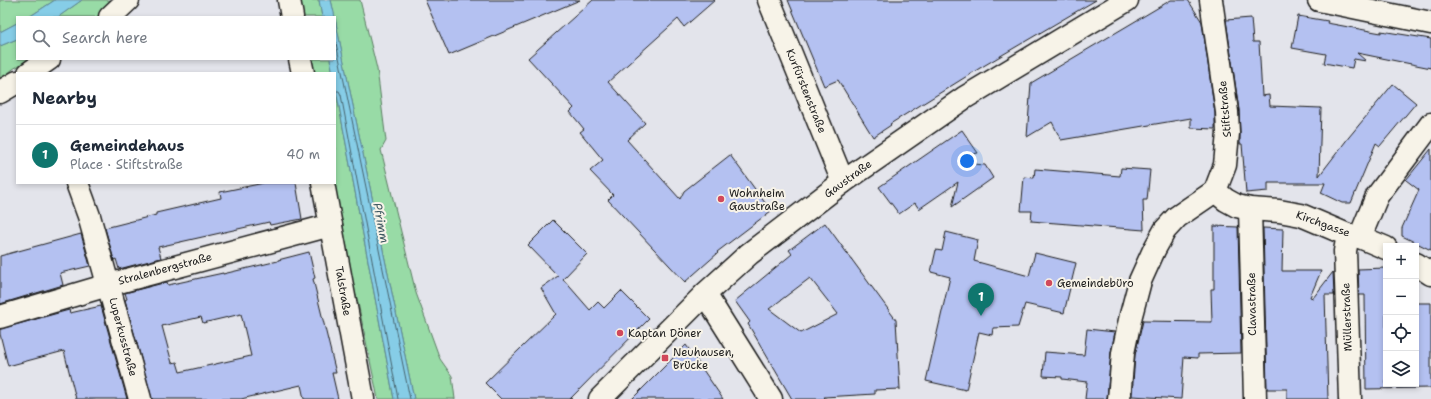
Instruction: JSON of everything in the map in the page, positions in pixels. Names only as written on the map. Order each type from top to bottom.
[{"type":"street","points":[[111,16],[128,0]]},
{"type":"street","points":[[289,0],[292,16]]},
{"type":"street","name":"Kurfürstenstraße","points":[[769,0],[843,182]]},
{"type":"street","name":"Gaustraße","points":[[600,399],[706,294],[749,254],[843,182],[964,98],[1127,0]]},
{"type":"street","name":"Stiftstraße","points":[[1211,0],[1227,112],[1228,132],[1225,164],[1215,191]]},
{"type":"street","points":[[1319,0],[1431,23]]},
{"type":"street","points":[[30,72],[48,60]]},
{"type":"street","points":[[300,60],[303,72]]},
{"type":"street","points":[[0,92],[16,83]]},
{"type":"street","name":"Müllerstraße","points":[[1350,399],[1345,250],[1377,196],[1431,124]]},
{"type":"street","name":"Luperkusstraße","points":[[77,184],[89,216],[140,399]]},
{"type":"street","name":"Talstraße","points":[[324,184],[363,399]]},
{"type":"street","points":[[1119,399],[1123,353],[1130,314],[1140,282],[1154,250],[1165,230],[1177,217],[1215,191]]},
{"type":"street","name":"Kirchgasse","points":[[1215,191],[1226,200],[1237,206],[1250,210],[1279,211],[1301,215],[1383,247]]},
{"type":"street","name":"Clavastraße","points":[[1250,210],[1254,399]]},
{"type":"street","name":"Stralenbergstraße","points":[[0,317],[108,285],[331,225]]},
{"type":"street","points":[[1419,266],[1431,274]]},
{"type":"street","points":[[706,294],[771,399]]},
{"type":"green space","points":[[0,0],[55,0],[31,16],[16,16],[16,24],[0,32]]},
{"type":"green space","points":[[82,0],[115,0],[98,16],[59,16]]},
{"type":"green space","points":[[297,0],[319,0],[322,16],[300,16]]},
{"type":"green space","points":[[331,0],[360,0],[377,69],[386,141],[381,150],[416,293],[440,359],[452,376],[455,399],[414,399],[336,24],[336,16],[334,16]]},
{"type":"green space","points":[[16,39],[16,60],[28,60],[13,69],[0,80],[0,46]]},
{"type":"green space","points":[[308,60],[330,60],[333,72],[311,72]]},
{"type":"green space","points":[[336,90],[394,399],[378,399],[357,298],[354,291],[332,184],[336,184]]},
{"type":"water","points":[[55,0],[82,0],[59,16],[31,16]]},
{"type":"water","points":[[319,0],[331,0],[335,16],[322,16]]},
{"type":"water","points":[[336,23],[414,399],[394,399],[336,90],[336,72],[333,72],[330,60],[336,60]]},
{"type":"water","points":[[16,24],[16,39],[0,46],[0,32]]},
{"type":"building","points":[[425,0],[580,0],[449,55]]},
{"type":"building","points":[[593,0],[715,0],[684,27],[678,19],[608,82],[645,123],[627,140],[680,199],[684,191],[730,155],[771,211],[717,252],[718,253],[685,282],[608,200],[613,195],[590,171],[603,160],[580,132],[584,129],[570,112],[574,108],[528,58]]},
{"type":"building","points":[[788,0],[1096,0],[980,68],[890,124],[891,125],[873,137],[838,80],[824,86]]},
{"type":"building","points":[[1171,0],[1188,0],[1202,22],[1215,113],[1215,129],[1191,128],[1191,118],[1061,140],[1052,122],[1027,137],[1031,83]]},
{"type":"building","points":[[1298,16],[1381,33],[1381,31],[1431,39],[1431,68],[1357,53],[1366,61],[1354,59],[1352,68],[1324,63],[1326,54],[1292,48]]},
{"type":"building","points":[[1251,18],[1253,42],[1259,42],[1262,96],[1269,95],[1270,106],[1321,108],[1319,176],[1393,84],[1416,103],[1380,146],[1376,143],[1351,203],[1342,203],[1321,193],[1325,183],[1268,183],[1268,191],[1246,193],[1242,144],[1240,144],[1239,110],[1226,20]]},
{"type":"building","points":[[962,130],[978,153],[962,156],[962,163],[985,165],[993,178],[952,207],[958,182],[919,209],[915,203],[899,214],[879,187]]},
{"type":"building","points":[[1431,149],[1431,250],[1402,236],[1402,228],[1419,190],[1406,180]]},
{"type":"building","points":[[1121,168],[1150,170],[1147,200],[1143,200],[1144,230],[1031,221],[1032,211],[1021,211],[1024,177],[1034,178],[1035,169],[1120,176]]},
{"type":"building","points":[[259,184],[296,184],[302,219],[270,225],[269,222],[158,247],[161,258],[119,269],[116,259],[114,260],[105,228],[156,215],[156,213],[221,198],[220,192]]},
{"type":"building","points":[[553,220],[587,254],[563,279],[590,310],[598,302],[604,308],[621,291],[649,319],[570,399],[501,399],[485,383],[556,314],[541,288],[558,276],[528,245]]},
{"type":"building","points":[[825,223],[896,320],[900,389],[875,390],[875,394],[824,397],[826,399],[792,399],[748,324],[750,322],[735,301],[792,254],[789,250]],"holes":[[[810,278],[838,314],[801,333],[769,309]]]},
{"type":"building","points":[[1214,226],[1238,227],[1241,353],[1198,354],[1198,358],[1184,357],[1181,399],[1132,396],[1135,355],[1143,321],[1212,322],[1211,289],[1214,289]]},
{"type":"building","points":[[1263,228],[1283,229],[1282,271],[1321,271],[1310,297],[1313,298],[1333,272],[1334,295],[1325,295],[1328,399],[1287,399],[1287,389],[1267,389]]},
{"type":"building","points":[[946,232],[978,240],[974,261],[1029,276],[1035,253],[1076,263],[1064,313],[1025,304],[1018,327],[993,328],[992,335],[979,332],[966,390],[926,381],[950,277],[931,272],[936,250],[942,251]]},
{"type":"building","points":[[81,234],[90,266],[60,273],[63,285],[0,304],[0,256]]},
{"type":"building","points":[[309,252],[315,278],[313,279],[336,373],[332,373],[338,399],[304,399],[301,385],[241,399],[152,399],[125,300],[127,299],[125,293],[167,282],[168,285],[223,274]],"holes":[[[241,314],[251,356],[180,372],[177,362],[172,363],[162,326],[201,317],[203,323]]]},
{"type":"building","points":[[1383,268],[1383,387],[1419,387],[1419,303],[1431,303],[1431,388],[1366,389],[1365,295],[1359,295],[1358,269]]},
{"type":"building","points":[[101,306],[127,399],[76,399],[64,351],[8,366],[0,329],[69,310],[70,313]]},
{"type":"building","points":[[1087,329],[1115,332],[1111,352],[1107,399],[1085,399],[1087,382],[1062,379],[1062,377],[1043,376],[1045,352],[1084,355]]},
{"type":"building","points":[[686,345],[723,399],[632,399]]},
{"type":"place","name":"Wohnheim Gaustraße","points":[[721,199]]},
{"type":"place","name":"Gemeindebüro","points":[[1049,283]]},
{"type":"place","name":"Gemeindehaus","points":[[981,316]]},
{"type":"place","name":"Kaptan Döner","points":[[620,333]]},
{"type":"place","name":"Neuhausen, Brücke","points":[[665,358]]},
{"type":"water label","name":"Pfrimm","points":[[381,223]]}]
